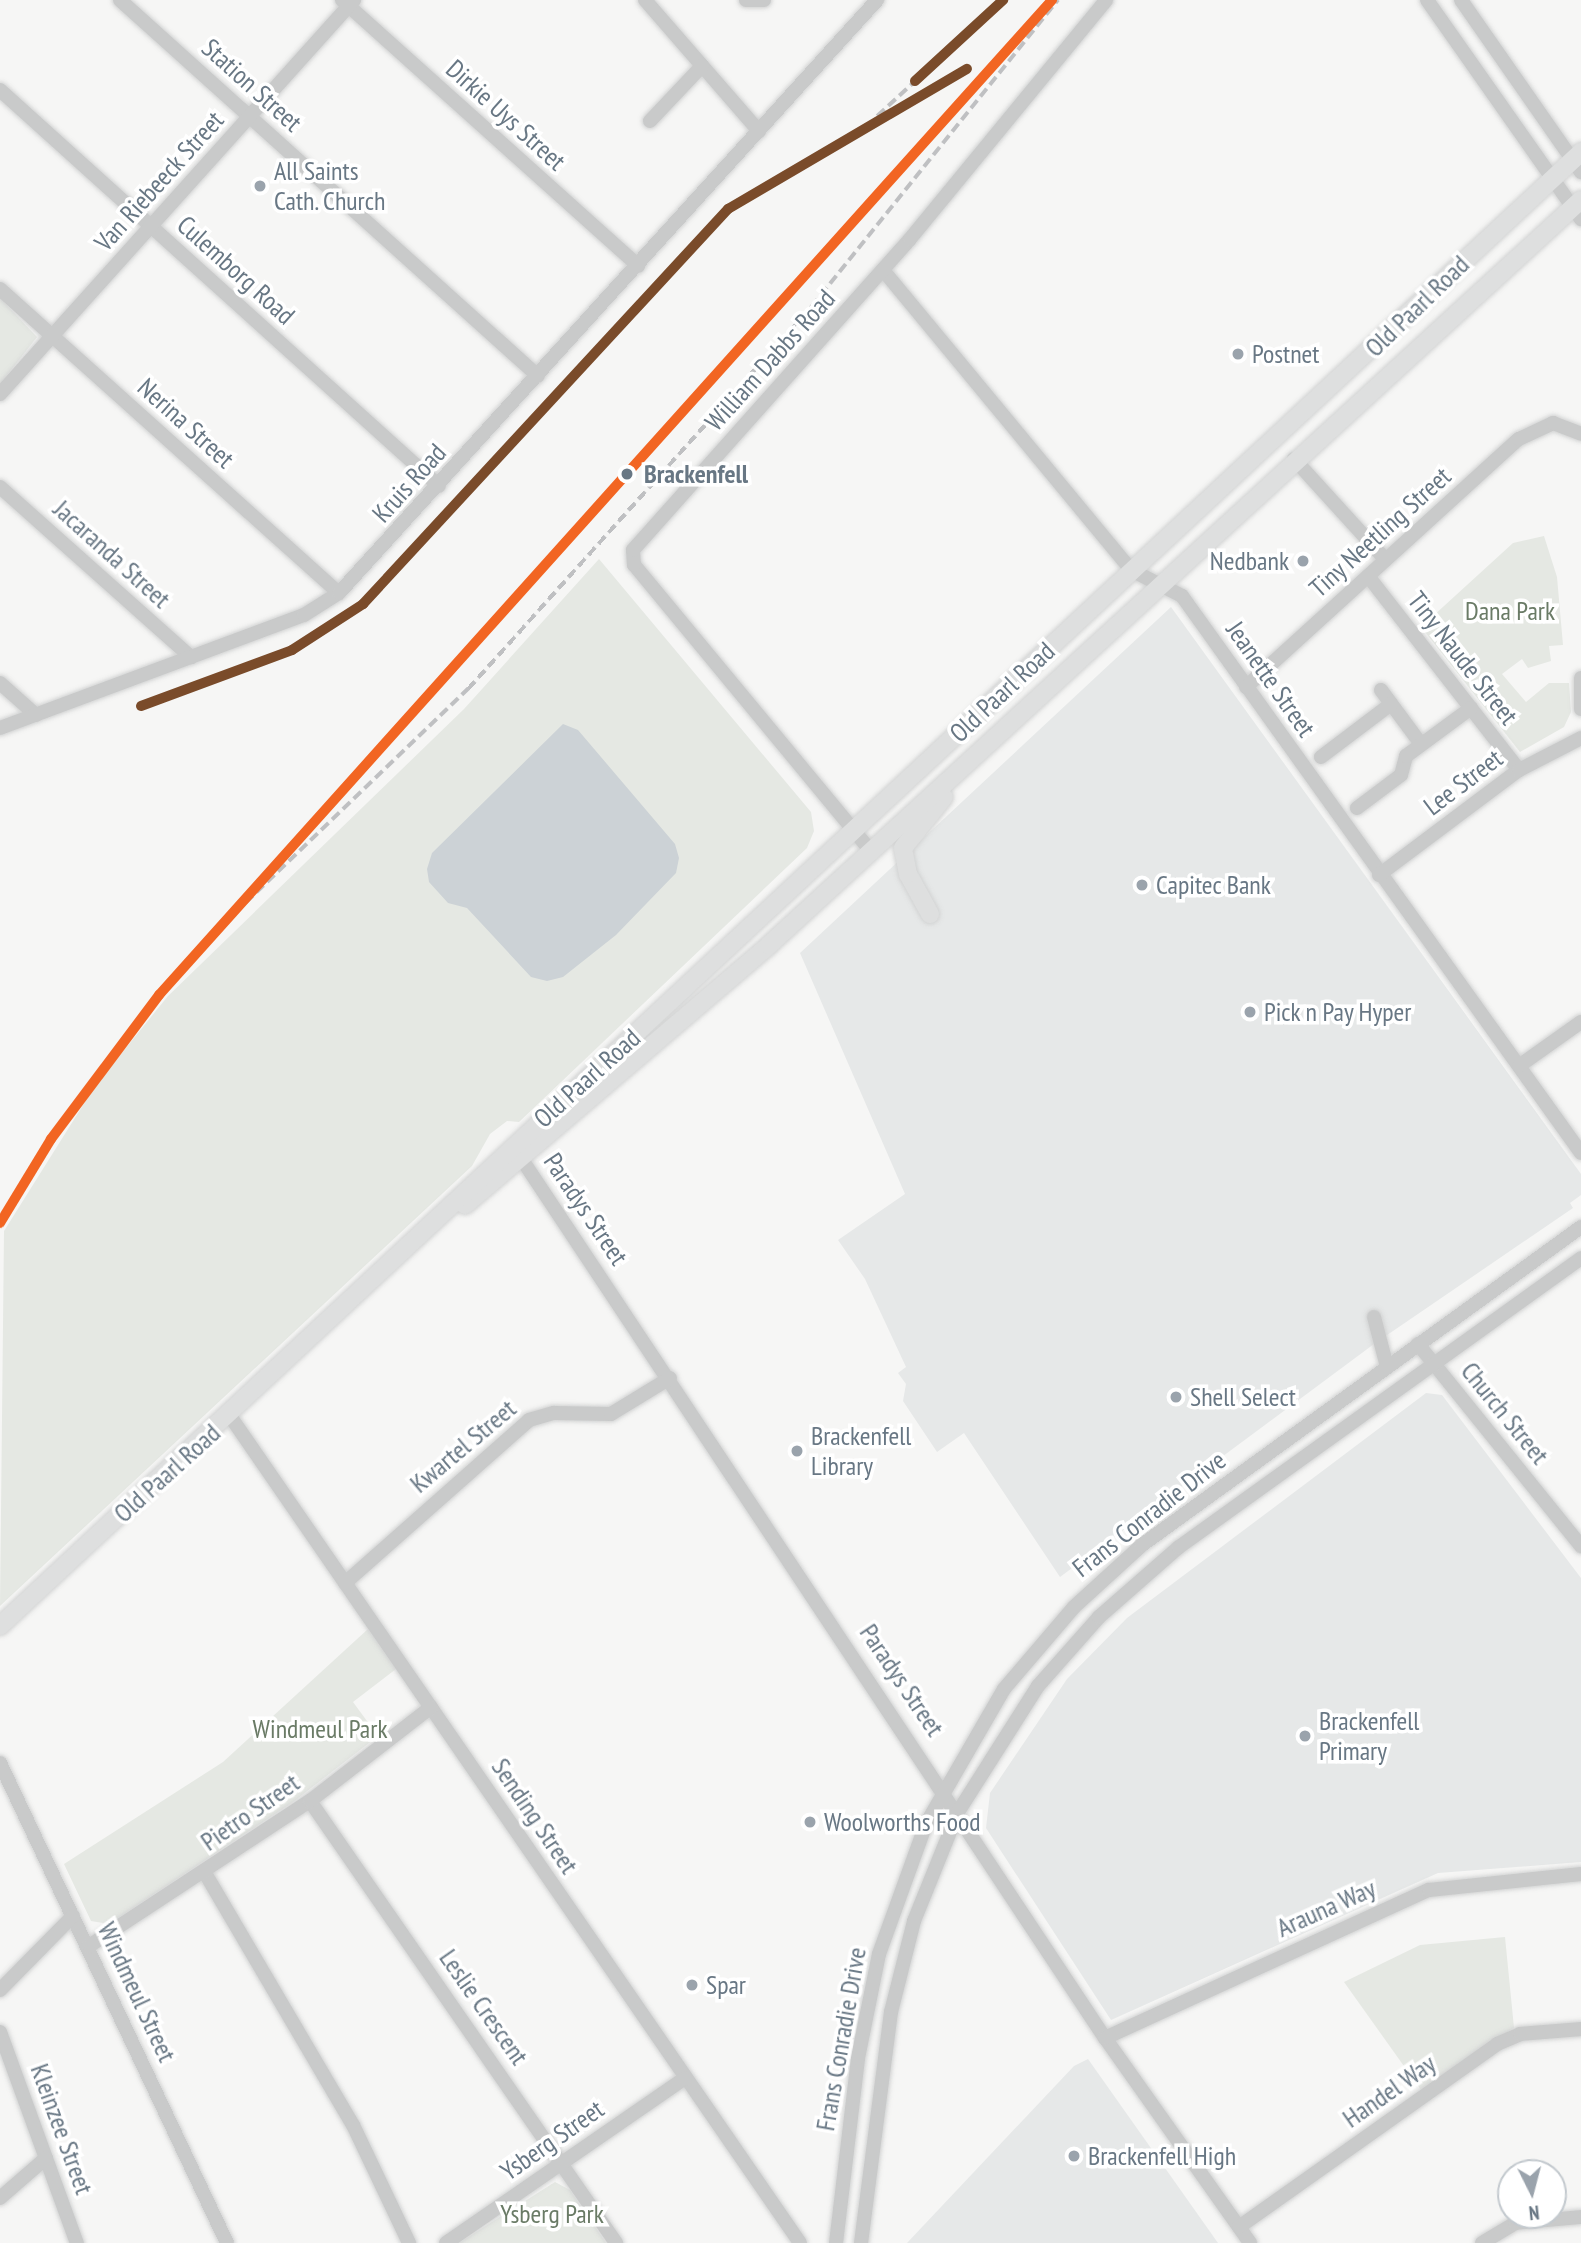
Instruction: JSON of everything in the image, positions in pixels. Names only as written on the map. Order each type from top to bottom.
[{"type":"main road","name":"Old Paarl Road","points":[[517,1152],[1132,570],[1552,179],[1578,162]]},
{"type":"main road","name":"Old Paarl Road","points":[[0,1626],[425,1233],[870,850],[1294,458],[1578,209]]},
{"type":"main road","points":[[930,914],[908,874],[906,836],[982,747]]},
{"type":"street","name":"Station Street","points":[[120,0],[538,376]]},
{"type":"street","points":[[645,0],[759,131]]},
{"type":"street","points":[[746,0],[765,0]]},
{"type":"street","name":"Kruis Road","points":[[0,728],[304,615],[339,593],[439,486],[877,0]]},
{"type":"street","name":"William Dabbs Road","points":[[870,850],[632,558],[883,270],[1106,0]]},
{"type":"street","points":[[1427,0],[1552,179],[1578,209]]},
{"type":"street","points":[[1461,0],[1578,162]]},
{"type":"street","name":"Van Riebeeck Street","points":[[0,394],[250,116],[348,2]]},
{"type":"street","name":"Dirkie Uys Street","points":[[348,2],[638,266]]},
{"type":"street","points":[[650,121],[702,66]]},
{"type":"street","name":"Culemborg Road","points":[[0,90],[439,486]]},
{"type":"street","name":"Jeanette Street","points":[[883,270],[1132,570],[1162,582],[1182,596],[1379,875],[1581,1153]]},
{"type":"street","name":"Nerina Street","points":[[0,289],[339,593]]},
{"type":"street","name":"Tiny Neetling Street","points":[[1246,687],[1519,439],[1553,423],[1581,434]]},
{"type":"street","points":[[1294,458],[1385,559]]},
{"type":"street","name":"Jacaranda Street","points":[[0,487],[191,657]]},
{"type":"street","name":"Tiny Naude Street","points":[[1368,576],[1519,770]]},
{"type":"street","points":[[1581,678],[1581,709]]},
{"type":"street","points":[[0,683],[36,715]]},
{"type":"street","points":[[1381,690],[1421,744]]},
{"type":"street","points":[[1321,757],[1391,704]]},
{"type":"street","points":[[1357,808],[1401,775],[1406,756],[1471,708]]},
{"type":"street","name":"Lee Street","points":[[1379,875],[1519,770],[1581,738]]},
{"type":"street","points":[[1519,1066],[1581,1022]]},
{"type":"street","name":"Paradys Street","points":[[517,1152],[944,1789],[1105,2038],[1250,2243]]},
{"type":"street","name":"Frans Conradie Drive","points":[[836,2243],[858,2059],[879,1954],[944,1789],[1004,1689],[1105,1576],[1581,1227]]},
{"type":"street","name":"Frans Conradie Drive","points":[[861,2243],[900,1971],[958,1812],[1038,1686],[1133,1585],[1581,1258]]},
{"type":"street","points":[[1374,1317],[1387,1367]]},
{"type":"street","name":"Church Street","points":[[1418,1344],[1581,1546]]},
{"type":"street","name":"Kwartel Street","points":[[345,1583],[529,1420],[554,1413],[611,1414],[670,1378]]},
{"type":"street","name":"Sending Street","points":[[230,1416],[800,2243]]},
{"type":"street","name":"Pietro Street","points":[[89,1946],[205,1874],[310,1801],[431,1707]]},
{"type":"street","name":"Windmeul Street","points":[[0,1763],[89,1946],[227,2243]]},
{"type":"street","name":"Leslie Crescent","points":[[310,1801],[616,2243]]},
{"type":"street","points":[[205,1874],[354,2125],[409,2243]]},
{"type":"street","name":"Arauna Way","points":[[1105,2038],[1429,1890],[1581,1874]]},
{"type":"street","points":[[0,1990],[74,1916]]},
{"type":"street","name":"Handel Way","points":[[1239,2227],[1497,2044],[1520,2034],[1581,2029]]},
{"type":"street","name":"Kleinzee Street","points":[[0,2032],[77,2243]]},
{"type":"street","name":"Ysberg Street","points":[[446,2243],[685,2078]]},
{"type":"street","points":[[0,2198],[46,2158]]},
{"type":"street","points":[[1482,2243],[1515,2223],[1581,2217]]},
{"type":"shaded area","points":[[1171,607],[1581,1174],[1581,1195],[1570,1203],[1573,1208],[1374,1344],[1060,1577],[964,1433],[937,1452],[903,1401],[906,1384],[898,1373],[906,1367],[865,1279],[838,1240],[905,1194],[800,953]]},
{"type":"shaded area","points":[[563,724],[578,730],[675,844],[679,858],[676,873],[616,935],[563,977],[547,981],[531,977],[467,908],[448,903],[429,882],[427,869],[432,853]]},
{"type":"shaded area","name":"Brackenfell Primary","points":[[1426,1393],[1442,1395],[1581,1578],[1581,1862],[1438,1873],[1111,2020],[986,1828],[990,1793],[1067,1679],[1127,1618]]},
{"type":"shaded area","name":"Brackenfell High","points":[[1088,2059],[1218,2243],[907,2243],[1074,2066]]},
{"type":"green space","points":[[0,298],[37,337],[0,384]]},
{"type":"green space","name":"Dana Park","points":[[1544,536],[1557,577],[1563,645],[1549,646],[1551,661],[1528,668],[1522,659],[1502,674],[1526,702],[1549,683],[1569,683],[1571,712],[1564,727],[1520,752],[1421,627],[1513,543]]},
{"type":"green space","points":[[599,559],[811,812],[814,831],[807,848],[519,1122],[507,1121],[490,1134],[472,1166],[0,1606],[4,1231],[95,1086],[168,996],[464,709]]},
{"type":"green space","name":"Windmeul Park","points":[[368,1629],[396,1669],[353,1702],[378,1736],[293,1802],[109,1924],[91,1921],[64,1864],[223,1762]]},
{"type":"green space","points":[[1505,1937],[1514,2028],[1421,2090],[1344,1982],[1420,1945]]},
{"type":"green space","name":"Ysberg Park","points":[[555,2182],[570,2190],[606,2243],[459,2243]]},
{"type":"railway","points":[[877,116],[1003,0]]},
{"type":"railway","points":[[213,934],[468,689],[811,307],[1058,0]]},
{"type":"railway","points":[[141,706],[292,650],[363,604],[728,209],[972,65]]},
{"type":"transit line","points":[[915,81],[1003,0]]},
{"type":"transit line","points":[[0,1223],[51,1139],[159,995],[1052,0]]},
{"type":"transit line","points":[[141,706],[292,650],[363,604],[728,209],[967,69]]},
{"type":"place","name":"All Saints Cath. Church","points":[[260,186]]},
{"type":"place","name":"Postnet","points":[[1238,354]]},
{"type":"place","name":"Brackenfell","points":[[627,474]]},
{"type":"place","name":"Nedbank","points":[[1303,561]]},
{"type":"place","name":"Capitec Bank","points":[[1142,885]]},
{"type":"place","name":"Pick n Pay Hyper","points":[[1250,1012]]},
{"type":"place","name":"Shell Select","points":[[1176,1397]]},
{"type":"place","name":"Brackenfell Library","points":[[797,1451]]},
{"type":"place","name":"Brackenfell Primary","points":[[1305,1736]]},
{"type":"place","name":"Woolworths Food","points":[[810,1822]]},
{"type":"place","name":"Spar","points":[[692,1985]]},
{"type":"place","name":"Brackenfell High","points":[[1074,2156]]}]
